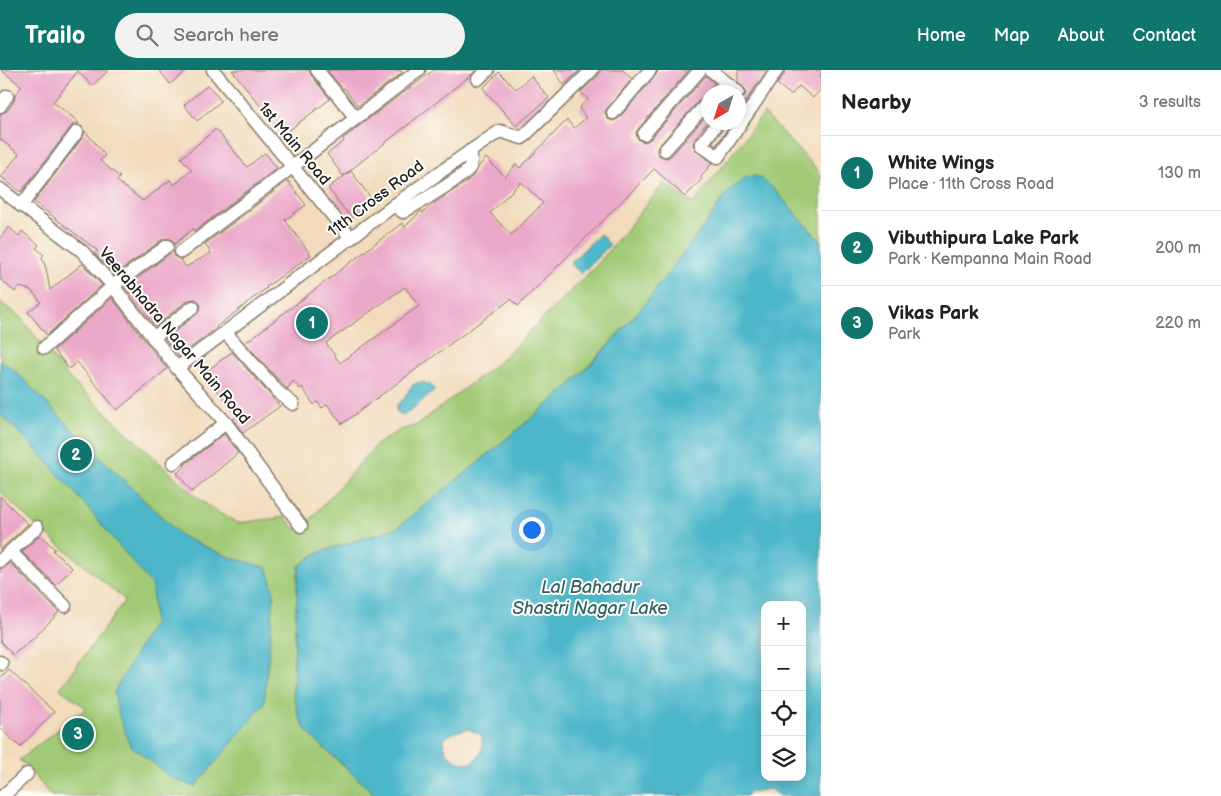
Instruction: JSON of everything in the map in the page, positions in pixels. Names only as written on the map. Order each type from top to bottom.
[{"type":"street","name":"1st Main Road","points":[[213,70],[351,238]]},
{"type":"street","points":[[317,70],[356,118]]},
{"type":"street","points":[[478,80],[488,70]]},
{"type":"street","name":"11th Cross Road","points":[[177,368],[394,205],[500,131],[522,138],[592,70]]},
{"type":"street","points":[[613,113],[650,70]]},
{"type":"street","points":[[644,134],[700,70]]},
{"type":"street","points":[[711,70],[720,85]]},
{"type":"street","points":[[746,117],[778,70]]},
{"type":"street","points":[[181,252],[415,71]]},
{"type":"street","points":[[746,100],[754,106]]},
{"type":"street","points":[[665,150],[701,110]]},
{"type":"street","points":[[712,130],[701,145],[718,157],[737,130]]},
{"type":"street","points":[[22,206],[77,132]]},
{"type":"street","name":"Veerabhadra Nagar Main Road","points":[[0,189],[82,252],[112,286],[177,368],[226,422],[301,526]]},
{"type":"street","points":[[44,348],[112,286],[167,246]]},
{"type":"street","points":[[154,338],[193,307]]},
{"type":"street","points":[[226,332],[278,392],[293,404]]},
{"type":"street","points":[[173,463],[226,422]]},
{"type":"street","points":[[0,561],[37,527]]},
{"type":"street","points":[[12,552],[65,606]]},
{"type":"street","points":[[2,796],[27,774]]},
{"type":"green space","points":[[764,113],[821,174],[821,242],[772,187],[727,193],[643,306],[564,391],[397,528],[317,553],[299,566],[293,691],[299,717],[307,732],[377,796],[51,796],[25,764],[19,760],[86,708],[60,689],[125,600],[32,522],[0,492],[0,302],[20,317],[71,380],[194,495],[215,511],[238,523],[285,517],[295,529],[308,522],[377,444],[400,430],[417,425],[499,362],[597,265],[664,183],[693,204]]},
{"type":"water","name":"Lal Bahadur Shastri Nagar Lake","points":[[747,176],[759,177],[772,187],[821,242],[821,796],[780,796],[770,789],[750,792],[746,796],[377,796],[307,732],[299,717],[293,691],[299,566],[317,553],[397,528],[564,391],[600,355],[643,306],[727,193]],"holes":[[[468,729],[482,735],[482,751],[473,763],[458,762],[446,752],[443,739],[455,732]]]},
{"type":"water","points":[[600,234],[610,245],[581,274],[570,263]]},
{"type":"water","points":[[0,359],[19,375],[181,536],[229,557],[268,568],[274,595],[264,704],[195,787],[172,778],[130,745],[119,716],[114,692],[154,622],[152,585],[71,488],[31,444],[0,414]]},
{"type":"water","points":[[423,382],[431,385],[435,390],[406,414],[399,413],[396,410],[397,404],[413,385]]},
{"type":"building","points":[[1,70],[109,70],[92,86],[78,71],[53,102],[79,124],[74,124],[71,127],[21,192],[1,177],[19,154],[0,139],[0,114],[7,111],[22,86]]},
{"type":"building","points":[[159,70],[188,70],[170,84]]},
{"type":"building","points":[[232,70],[309,70],[330,99],[283,135]]},
{"type":"building","points":[[327,70],[400,70],[402,73],[358,106]]},
{"type":"building","points":[[434,70],[476,70],[343,176],[327,154],[368,119]]},
{"type":"building","points":[[554,70],[580,70],[564,85]]},
{"type":"building","points":[[601,70],[623,70],[632,79],[605,111],[608,119],[612,121],[619,118],[656,75],[658,70],[689,70],[638,129],[637,137],[643,142],[650,139],[706,76],[714,83],[712,85],[701,85],[701,98],[657,148],[657,153],[660,156],[667,158],[671,156],[701,122],[701,130],[694,140],[693,145],[696,151],[712,163],[701,177],[702,179],[685,197],[654,169],[518,306],[511,299],[342,424],[327,404],[322,408],[317,402],[314,405],[302,387],[300,389],[293,381],[287,389],[245,343],[402,223],[405,227],[421,211],[423,213],[430,206],[465,183],[473,176],[486,158],[505,177],[516,164],[520,168],[567,120],[574,128],[586,118],[579,108],[588,99],[581,92],[598,76]],"holes":[[[521,182],[543,203],[511,235],[490,213]],[[405,287],[419,306],[340,363],[326,343]]]},
{"type":"building","points":[[738,70],[767,70],[746,100],[746,85],[741,85],[738,82]]},
{"type":"building","points":[[785,70],[821,70],[821,89],[813,98],[799,86],[791,95],[777,84],[784,75]]},
{"type":"building","points":[[499,72],[516,89],[531,76],[549,98],[516,126],[483,88]]},
{"type":"building","points":[[208,85],[221,101],[197,121],[184,105]]},
{"type":"building","points":[[216,129],[247,167],[265,153],[277,168],[195,231],[193,229],[175,244],[170,238],[163,239],[114,275],[95,253],[98,251],[34,202],[83,137],[85,131],[105,155],[100,161],[120,177],[117,181],[143,201],[170,180],[174,185],[192,170],[181,158]]},
{"type":"building","points":[[723,130],[727,130],[716,146],[712,143]]},
{"type":"building","points":[[351,171],[373,201],[351,218],[328,188]]},
{"type":"building","points":[[288,181],[306,205],[285,220],[311,255],[266,287],[179,357],[165,339],[198,313],[201,306],[199,302],[196,299],[188,300],[155,326],[125,288],[173,251],[175,257],[181,260],[186,267],[211,253],[205,244]]},
{"type":"building","points":[[9,227],[19,236],[22,231],[39,245],[36,248],[44,255],[42,257],[50,290],[82,264],[102,285],[47,335],[28,312],[41,302],[31,290],[19,287],[15,292],[0,279],[0,238]]},
{"type":"building","points":[[112,298],[167,369],[117,410],[77,362],[69,369],[54,350]]},
{"type":"building","points":[[232,352],[280,406],[243,433],[233,419],[237,416],[204,373]]},
{"type":"building","points":[[224,434],[238,453],[192,492],[177,473],[184,465]]},
{"type":"building","points":[[0,496],[28,524],[0,550]]},
{"type":"building","points":[[40,535],[55,549],[53,551],[72,568],[56,585],[22,552]]},
{"type":"building","points":[[10,563],[59,612],[34,638],[13,655],[0,641],[0,569]]},
{"type":"building","points":[[9,670],[54,712],[20,747],[0,728],[0,679]]},
{"type":"place","name":"White Wings","points":[[312,323]]},
{"type":"place","name":"Vibuthipura Lake Park","points":[[76,455]]},
{"type":"place","name":"Vikas Park","points":[[78,734]]}]
